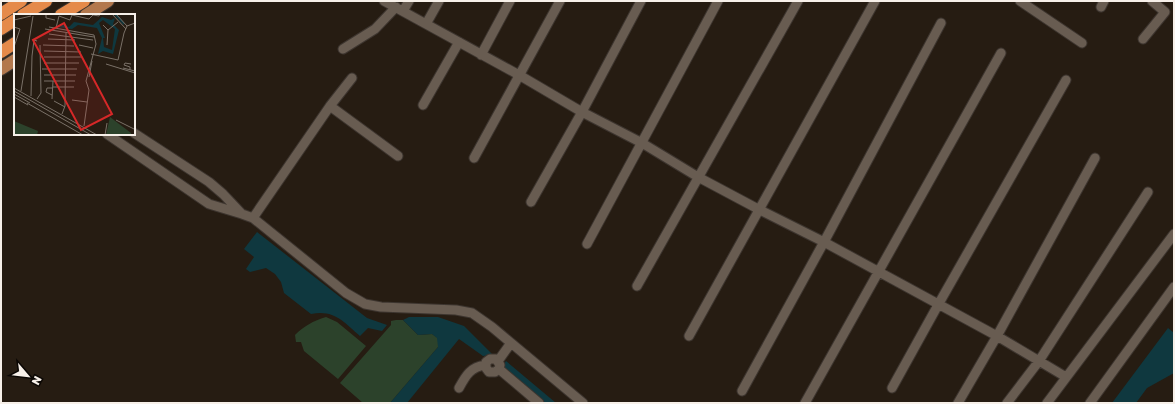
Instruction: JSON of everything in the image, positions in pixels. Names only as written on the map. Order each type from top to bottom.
[{"type":"highway","points":[[1,14],[21,1]]},
{"type":"highway","points":[[26,14],[46,1]]},
{"type":"highway","points":[[63,14],[84,1]]},
{"type":"highway","points":[[1,29],[14,21]]},
{"type":"highway","points":[[1,52],[14,44]]},
{"type":"main road","points":[[88,14],[108,1]]},
{"type":"street","points":[[343,49],[375,29],[394,6],[409,1]]},
{"type":"street","points":[[426,24],[439,1]]},
{"type":"street","points":[[481,55],[510,1]]},
{"type":"street","points":[[474,158],[560,1]]},
{"type":"street","points":[[531,202],[582,112],[641,1]]},
{"type":"street","points":[[586,244],[718,1]]},
{"type":"street","points":[[637,286],[798,1]]},
{"type":"street","points":[[689,336],[875,1]]},
{"type":"street","points":[[1020,1],[1082,43]]},
{"type":"street","points":[[1143,39],[1165,12],[1152,1]]},
{"type":"street","points":[[394,6],[760,210],[824,242],[997,336],[1066,378]]},
{"type":"street","points":[[742,391],[824,242],[941,23]]},
{"type":"street","points":[[423,105],[458,42]]},
{"type":"street","points":[[805,403],[1001,54]]},
{"type":"street","points":[[253,218],[330,106],[352,78]]},
{"type":"street","points":[[892,388],[1066,80]]},
{"type":"street","points":[[330,106],[398,156]]},
{"type":"street","points":[[135,134],[209,182],[242,214]]},
{"type":"street","points":[[109,135],[209,204],[253,218],[346,292],[365,304],[381,307],[456,310],[472,313],[512,343],[582,403]]},
{"type":"street","points":[[143,158],[152,145]]},
{"type":"street","points":[[958,403],[997,336],[1095,158]]},
{"type":"street","points":[[1007,403],[1039,361],[1148,192]]},
{"type":"street","points":[[1047,403],[1174,234]]},
{"type":"street","points":[[1090,403],[1173,292]]},
{"type":"street","points":[[460,388],[464,379],[474,367],[485,365],[489,372],[495,372],[512,343]]},
{"type":"street","points":[[499,365],[539,403]]},
{"type":"green space","points":[[326,317],[337,322],[366,346],[338,379],[304,351],[301,342],[296,342],[295,335],[298,332],[309,324]]},
{"type":"green space","points":[[403,320],[418,335],[432,334],[438,338],[438,347],[390,403],[363,403],[340,383],[391,325],[391,321]]},
{"type":"water","points":[[257,232],[367,318],[387,325],[382,331],[368,328],[360,336],[344,322],[332,315],[326,313],[311,314],[284,293],[281,282],[275,274],[266,268],[250,272],[246,269],[254,257],[244,249]]},
{"type":"water","points":[[409,317],[438,317],[464,326],[493,355],[483,356],[459,339],[407,403],[390,403],[438,347],[437,338],[432,334],[418,335],[403,320]]},
{"type":"water","points":[[1168,328],[1174,333],[1174,373],[1147,388],[1136,403],[1112,403]]},
{"type":"water","points":[[506,361],[556,403],[541,403],[502,367]]}]
